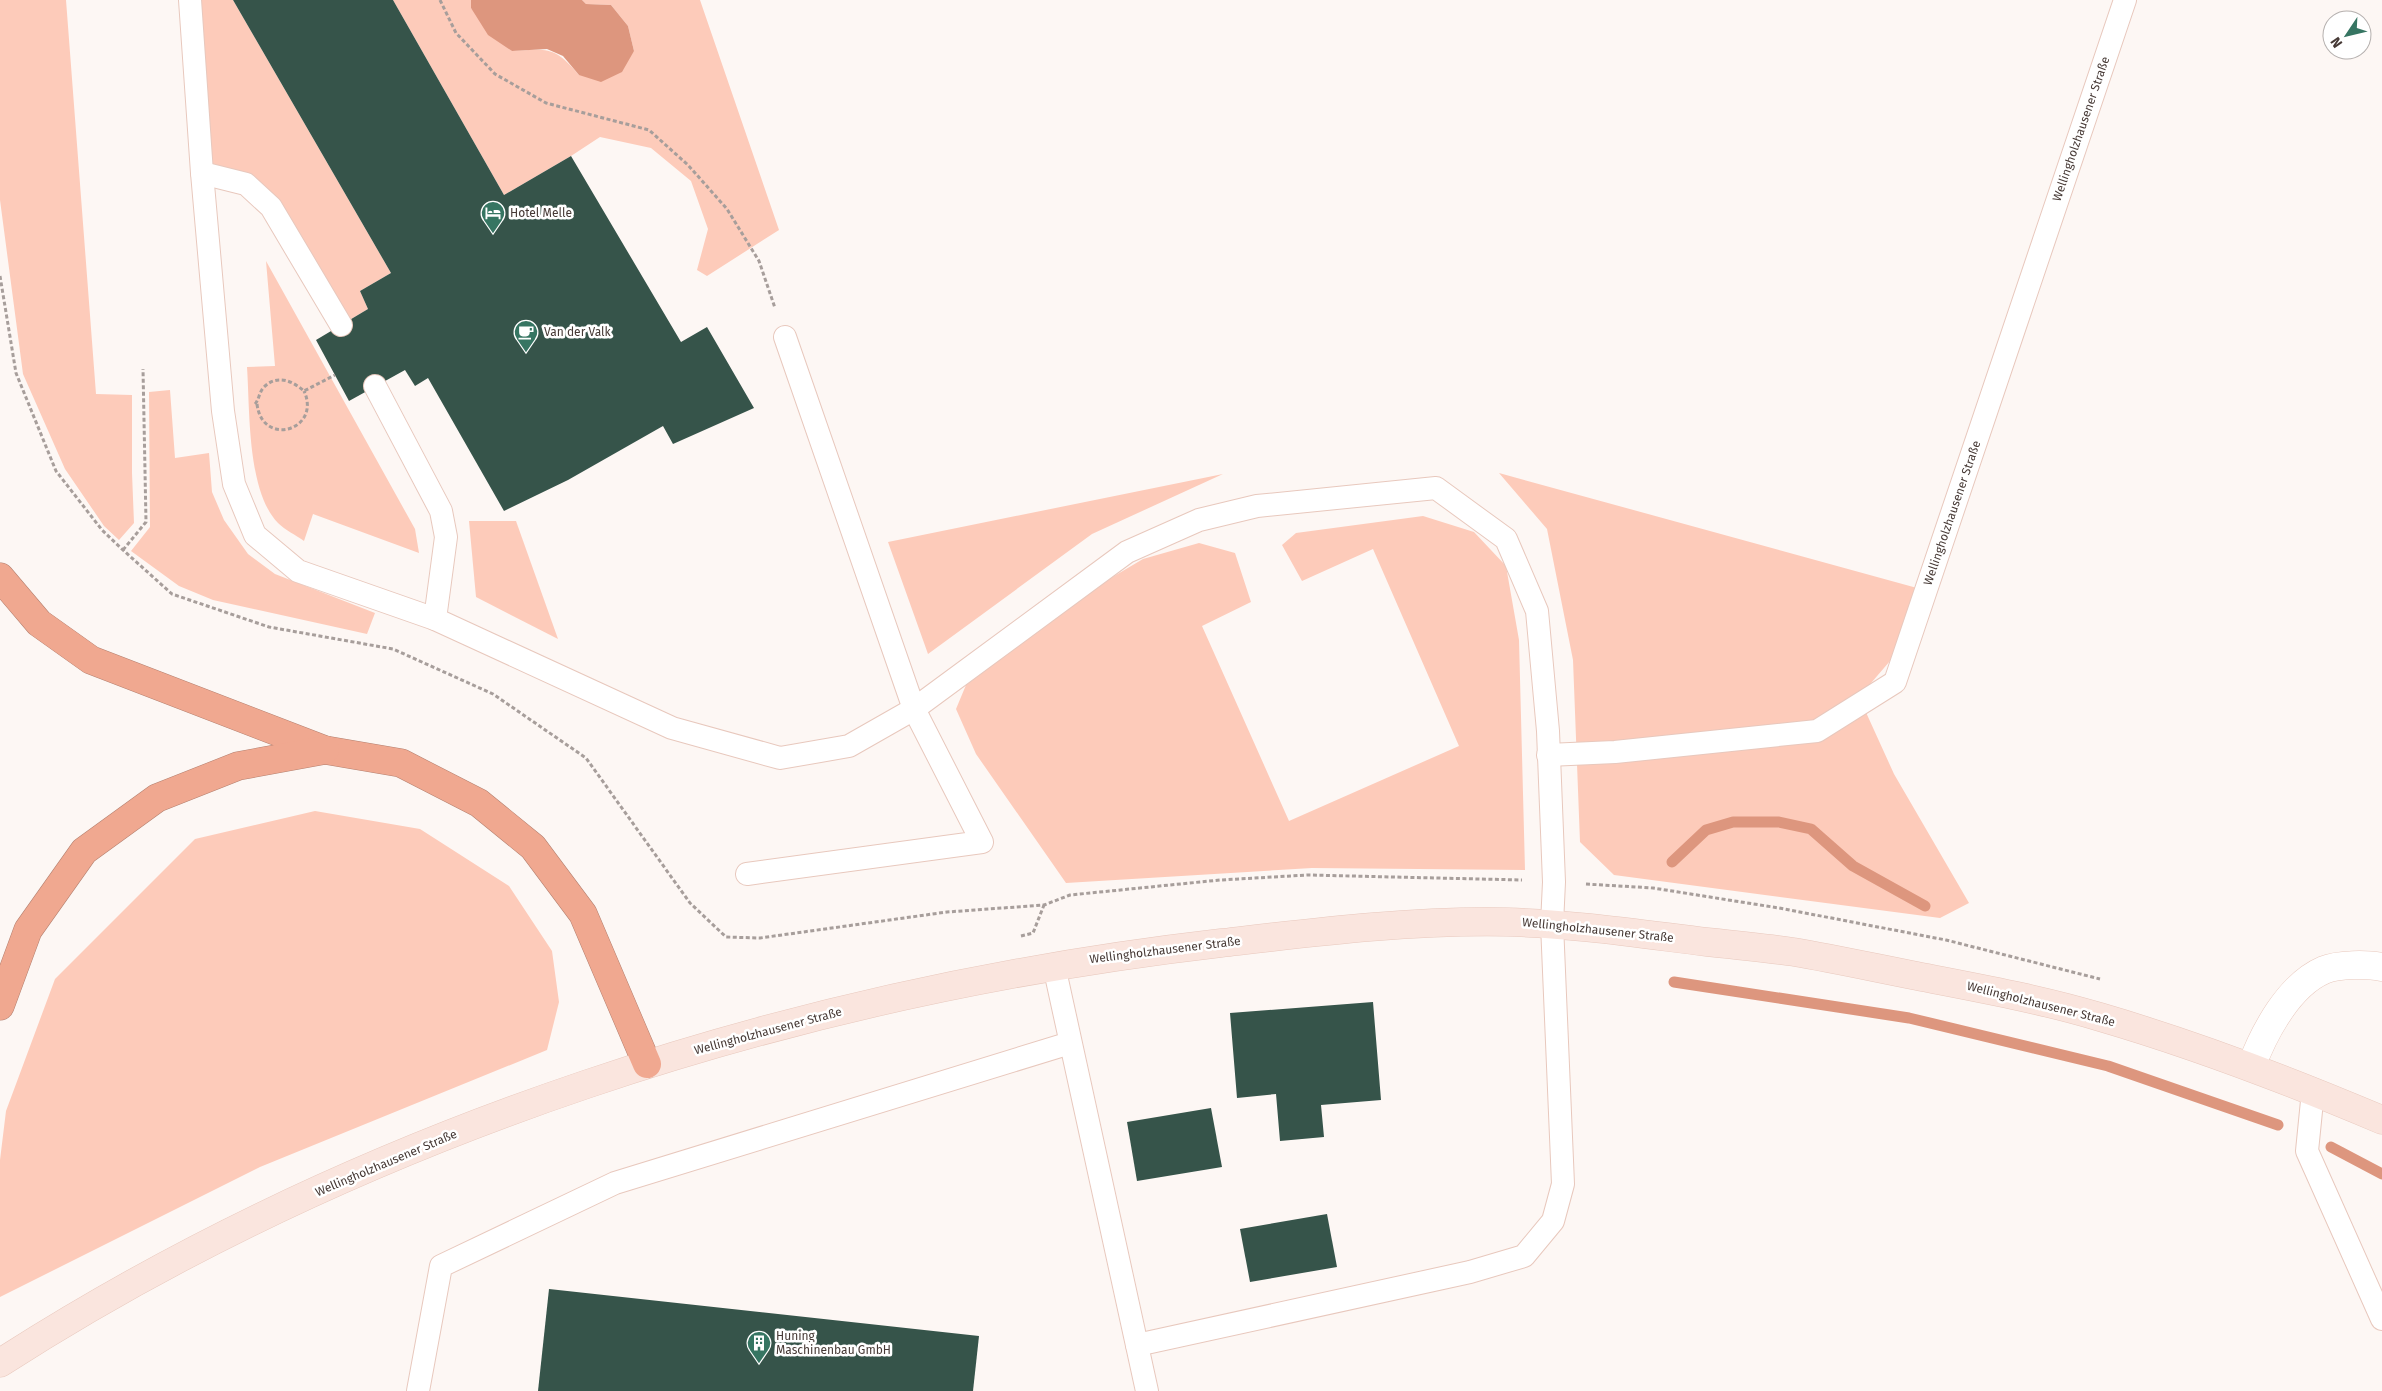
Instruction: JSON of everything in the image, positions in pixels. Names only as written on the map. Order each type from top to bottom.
[{"type":"highway","points":[[0,577],[39,623],[91,660],[325,750],[401,763],[479,803],[533,847],[583,914],[647,1064]]},
{"type":"highway","points":[[0,1006],[28,930],[84,851],[157,798],[238,766],[325,750]]},
{"type":"main road","name":"Wellingholzhausener Straße","points":[[0,1363],[71,1317],[241,1228],[377,1165],[574,1088],[647,1064],[822,1016],[907,996],[1054,966],[1118,955],[1352,927],[1500,922],[1552,924],[1796,953],[1990,989],[2098,1016],[2251,1066],[2382,1120]]},
{"type":"street","points":[[2251,1066],[2262,1038],[2297,988],[2325,969],[2368,964],[2382,967]]},
{"type":"lane","points":[[190,0],[202,173],[223,411],[234,484],[255,535],[298,571],[435,619],[672,728],[780,758],[849,746],[914,708],[1127,552],[1199,520],[1252,507],[1436,488],[1506,539],[1536,611],[1548,754],[1554,882],[1552,924],[1563,1184],[1553,1222],[1524,1256],[1470,1272],[1137,1345]]},
{"type":"lane","name":"Wellingholzhausener Straße","points":[[1548,754],[1615,752],[1817,731],[1895,682],[2125,0]]},
{"type":"lane","points":[[202,173],[246,184],[272,207],[340,325]]},
{"type":"lane","points":[[747,874],[982,842],[914,708],[785,337]]},
{"type":"lane","points":[[375,386],[441,511],[446,537],[435,619]]},
{"type":"lane","points":[[1054,966],[1147,1391]]},
{"type":"lane","points":[[418,1391],[441,1266],[615,1183],[1070,1044]]},
{"type":"lane","points":[[2313,1091],[2307,1150],[2382,1320]]},
{"type":"path","points":[[440,0],[456,32],[496,74],[546,103],[649,130],[688,165],[727,209],[759,262],[785,337]]},
{"type":"path","points":[[0,276],[16,373],[56,471],[102,530],[123,550],[172,594],[269,627],[393,649],[493,694],[586,758],[690,904],[726,937],[760,938],[947,912],[1044,905]]},
{"type":"path","points":[[123,550],[146,522],[143,369]]},
{"type":"path","points":[[304,391],[335,374]]},
{"type":"path","points":[[277,380],[296,383],[304,391],[307,398],[306,415],[296,426],[289,430],[278,430],[268,425],[262,419],[257,404],[264,387],[277,380]]},
{"type":"path","points":[[223,411],[257,404]]},
{"type":"shaded area","points":[[0,0],[66,0],[96,394],[132,395],[134,523],[119,540],[104,526],[65,469],[23,374],[0,200]]},
{"type":"shaded area","points":[[190,0],[233,0],[391,273],[360,291],[368,309],[341,325],[271,207],[202,173]]},
{"type":"shaded area","points":[[393,0],[471,0],[471,8],[512,51],[550,51],[557,54],[579,75],[634,51],[628,26],[611,5],[586,4],[582,0],[700,0],[779,230],[707,276],[697,270],[708,229],[691,181],[651,148],[600,137],[504,195]]},
{"type":"shaded area","points":[[471,0],[582,0],[586,4],[611,5],[628,26],[634,51],[622,72],[601,82],[579,75],[563,56],[547,49],[512,51],[488,35],[471,8]]},
{"type":"shaded area","points":[[266,261],[415,529],[419,553],[313,514],[304,541],[281,526],[268,509],[260,491],[255,471],[250,427],[247,367],[275,366]]},
{"type":"shaded area","points":[[170,390],[175,458],[209,453],[212,492],[224,520],[248,554],[275,574],[375,613],[367,634],[213,600],[179,586],[131,551],[150,527],[149,392]]},
{"type":"shaded area","points":[[1499,473],[1917,588],[1890,661],[1859,697],[1894,774],[1969,903],[1940,918],[1614,875],[1580,842],[1573,660],[1547,529]]},
{"type":"shaded area","points":[[1223,474],[1092,534],[928,654],[888,542]]},
{"type":"shaded area","points":[[1423,516],[1474,532],[1506,566],[1519,640],[1525,870],[1312,868],[1066,883],[976,754],[956,709],[966,685],[1094,588],[1143,559],[1199,543],[1235,553],[1251,602],[1202,626],[1289,821],[1459,746],[1373,549],[1302,581],[1282,545],[1296,533]]},
{"type":"shaded area","points":[[469,521],[516,521],[558,639],[476,597]]},
{"type":"shaded area","points":[[315,811],[420,829],[509,886],[552,951],[559,1002],[547,1050],[260,1167],[0,1297],[0,1160],[6,1111],[55,979],[195,839]]},
{"type":"building","name":"Hotel Melle","points":[[233,0],[393,0],[504,195],[571,156],[681,342],[707,327],[754,408],[673,444],[663,426],[568,480],[504,511],[428,378],[415,386],[405,370],[349,401],[316,340],[368,309],[360,291],[391,273]]},
{"type":"building","points":[[1373,1002],[1381,1100],[1321,1105],[1324,1137],[1280,1141],[1276,1094],[1237,1098],[1230,1013]]},
{"type":"building","points":[[1211,1108],[1222,1167],[1137,1181],[1127,1122]]},
{"type":"building","points":[[1327,1214],[1337,1267],[1250,1282],[1240,1229]]},
{"type":"building","name":"Huning Maschinenbau GmbH","points":[[549,1289],[979,1336],[973,1391],[538,1391]]},
{"type":"waterway","points":[[1672,862],[1706,830],[1733,822],[1779,822],[1811,829],[1853,866],[1925,906]]},
{"type":"waterway","points":[[1674,982],[1909,1018],[2108,1066],[2278,1125]]},
{"type":"waterway","points":[[2331,1147],[2382,1174]]},
{"type":"place","name":"Hotel Melle","points":[[493,234]]},
{"type":"place","name":"Van der Valk","points":[[526,353]]},
{"type":"place","name":"Huning Maschinenbau GmbH","points":[[759,1364]]}]
